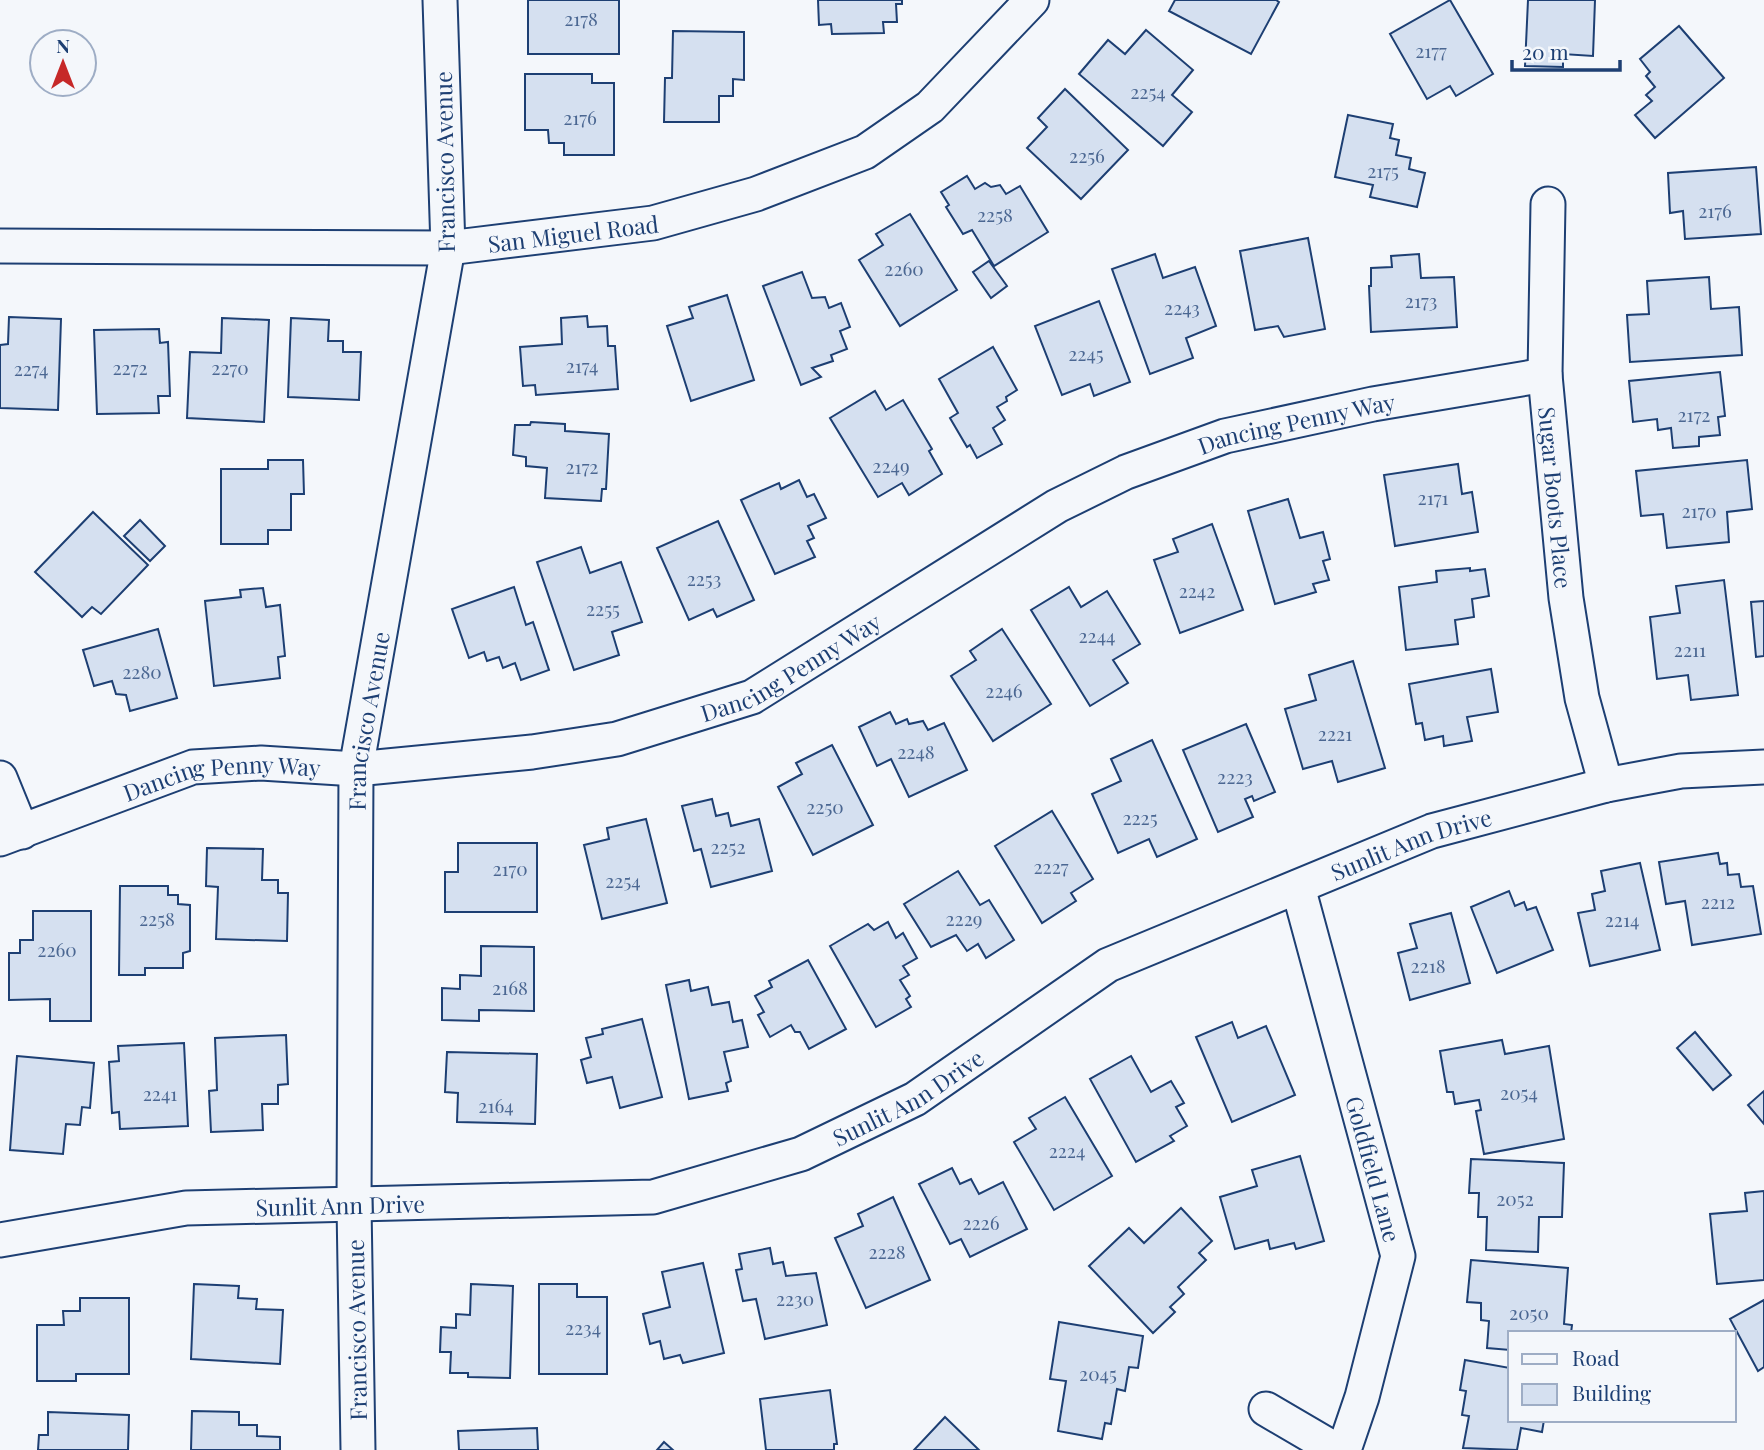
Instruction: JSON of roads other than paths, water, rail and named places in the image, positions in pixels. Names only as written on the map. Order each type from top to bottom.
[{"type":"street","name":"Francisco Avenue","points":[[358,1450],[354,1205],[356,769],[449,248],[440,0]]},
{"type":"street","name":"San Miguel Road","points":[[0,246],[449,248],[653,223],[756,194],[864,152],[930,107],[1032,0]]},
{"type":"street","name":"Sugar Boots Place","points":[[1548,204],[1545,374],[1566,598],[1582,698],[1606,785]]},
{"type":"street","name":"Dancing Penny Way","points":[[11,836],[193,767],[261,763],[356,769],[532,752],[617,739],[752,697],[1057,506],[1126,472],[1225,436],[1373,404],[1545,374]]},
{"type":"street","name":"Sunlit Ann Drive","points":[[0,1240],[186,1208],[653,1197],[801,1154],[915,1100],[1108,965],[1432,831],[1606,785],[1681,771],[1764,766]]},
{"type":"street","points":[[0,778],[11,836]]},
{"type":"street","name":"Goldfield Lane","points":[[1298,887],[1398,1256],[1362,1397],[1344,1450]]},
{"type":"street","points":[[1266,1409],[1336,1450]]}]
